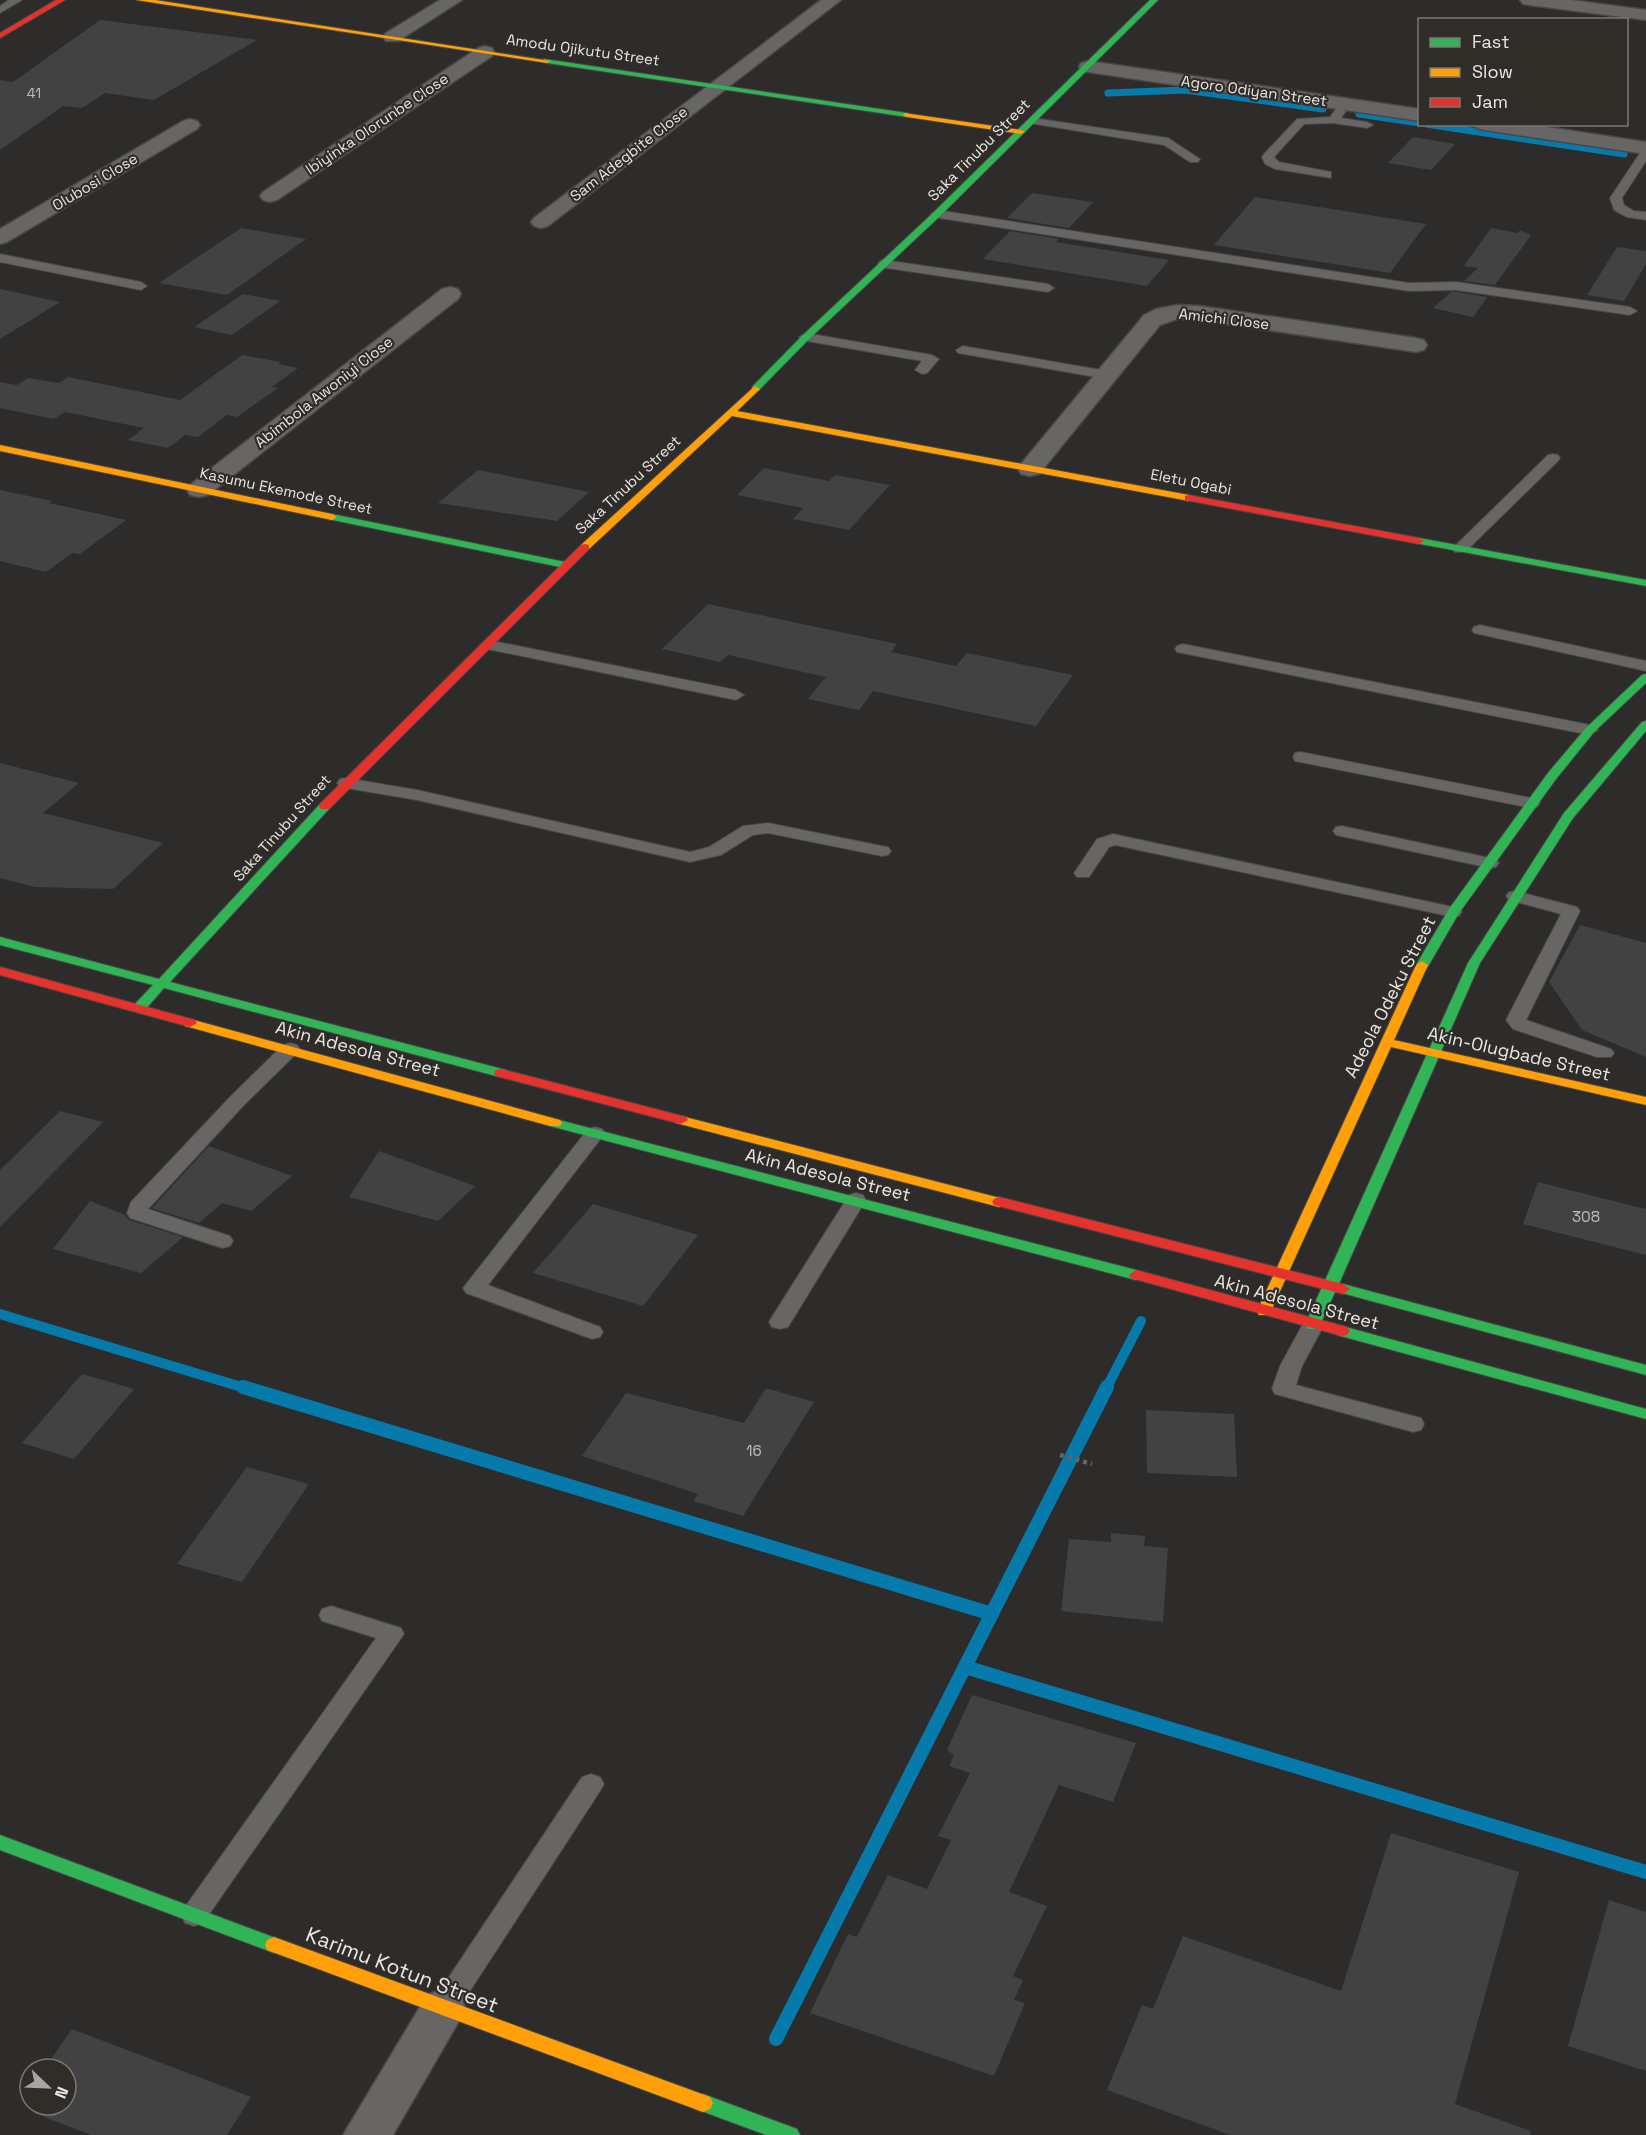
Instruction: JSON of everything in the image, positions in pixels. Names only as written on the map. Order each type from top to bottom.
[{"type":"street","points":[[0,36],[61,0]]},
{"type":"street","name":"Amodu Ojikutu Street","points":[[140,0],[1021,132]]},
{"type":"street","points":[[392,37],[453,0]]},
{"type":"street","name":"Sam Adegbite Close","points":[[541,222],[832,0]]},
{"type":"street","name":"Saka Tinubu Street","points":[[139,1008],[346,783],[488,645],[565,565],[731,413],[806,336],[937,214],[1154,0]]},
{"type":"street","points":[[1529,0],[1644,12]]},
{"type":"street","name":"Ibiyinka Olorunbe Close","points":[[270,196],[485,52]]},
{"type":"street","name":"Agoro Odiyan Street","points":[[1088,67],[1418,115]]},
{"type":"street","name":"Olubosi Close","points":[[0,238],[190,125]]},
{"type":"street","points":[[1496,126],[1646,150]]},
{"type":"street","name":"Abimbola Awoniyi Close","points":[[199,490],[450,294]]},
{"type":"street","name":"Amichi Close","points":[[1030,469],[1152,320],[1164,314],[1177,312],[1416,345]]},
{"type":"street","name":"Eletu Ogabi","points":[[731,413],[1646,583]]},
{"type":"street","name":"Kasumu Ekemode Street","points":[[0,448],[565,565]]},
{"type":"street","name":"Adeola Odeku Street","points":[[1264,1311],[1385,1042],[1426,957],[1453,912],[1531,803],[1590,730],[1646,677]]},
{"type":"street","points":[[1313,1325],[1474,963],[1568,816],[1646,724]]},
{"type":"street","name":"Akin Adesola Street","points":[[0,941],[782,1147],[1281,1273],[1646,1370]]},
{"type":"street","name":"Akin Adesola Street","points":[[0,971],[1646,1414]]},
{"type":"street","name":"Akin-Olugbade Street","points":[[1385,1042],[1646,1101]]},
{"type":"street","name":"Karimu Kotun Street","points":[[0,1842],[443,2009],[790,2135]]},
{"type":"street","points":[[367,2135],[443,2009]]},
{"type":"lane","points":[[0,10],[17,0]]},
{"type":"lane","points":[[1333,120],[1346,104]]},
{"type":"lane","points":[[1033,120],[1168,142],[1194,159]]},
{"type":"lane","points":[[1327,175],[1275,165],[1269,161],[1269,157],[1301,121],[1333,120],[1367,125]]},
{"type":"lane","points":[[1646,150],[1616,198],[1618,207],[1631,214],[1646,216]]},
{"type":"lane","points":[[937,214],[1409,287],[1456,286],[1629,311]]},
{"type":"lane","points":[[0,258],[141,286]]},
{"type":"lane","points":[[884,264],[1048,288]]},
{"type":"lane","points":[[806,336],[932,359],[922,370]]},
{"type":"lane","points":[[963,350],[1107,375]]},
{"type":"lane","points":[[1460,549],[1553,458]]},
{"type":"lane","points":[[1480,630],[1646,666]]},
{"type":"lane","points":[[488,645],[736,695]]},
{"type":"lane","points":[[1183,649],[1590,730]]},
{"type":"lane","points":[[1301,757],[1531,803]]},
{"type":"lane","points":[[346,783],[417,795],[690,856],[716,851],[748,830],[768,828],[882,851]]},
{"type":"lane","points":[[1342,831],[1490,863]]},
{"type":"lane","points":[[1083,873],[1103,843],[1113,839],[1453,912]]},
{"type":"lane","points":[[1515,896],[1571,910],[1516,1020],[1521,1025],[1604,1053]]},
{"type":"lane","points":[[223,1241],[137,1213],[138,1207],[237,1101],[290,1049]]},
{"type":"lane","points":[[592,1332],[474,1288],[595,1133]]},
{"type":"lane","points":[[780,1322],[856,1200]]},
{"type":"lane","points":[[1313,1325],[1283,1389],[1413,1425]]},
{"type":"lane","points":[[194,1915],[392,1634],[331,1615]]},
{"type":"lane","points":[[443,2009],[591,1784]]},
{"type":"path","points":[[1063,1455],[1089,1463]]},
{"type":"building","points":[[100,20],[257,40],[154,100],[105,93],[82,108],[63,106],[0,150],[0,80],[13,82]]},
{"type":"building","points":[[1413,137],[1455,144],[1431,170],[1388,163]]},
{"type":"building","points":[[1032,193],[1093,202],[1069,228],[1007,218]]},
{"type":"building","points":[[1255,197],[1426,224],[1390,273],[1214,245]]},
{"type":"building","points":[[241,228],[306,239],[227,295],[159,283]]},
{"type":"building","points":[[1491,228],[1518,233],[1520,230],[1531,235],[1495,285],[1464,281],[1478,268],[1464,266]]},
{"type":"building","points":[[1010,231],[1059,239],[1056,242],[1169,260],[1147,286],[983,259]]},
{"type":"building","points":[[1617,247],[1646,251],[1646,264],[1624,301],[1587,295]]},
{"type":"building","points":[[0,289],[60,302],[0,339]]},
{"type":"building","points":[[1451,292],[1487,297],[1473,317],[1433,308]]},
{"type":"building","points":[[243,294],[280,301],[232,335],[194,327]]},
{"type":"building","points":[[242,355],[281,362],[278,364],[298,368],[272,387],[278,388],[237,417],[227,415],[198,437],[185,435],[168,448],[128,440],[144,428],[65,412],[54,419],[0,408],[0,382],[17,385],[28,378],[59,383],[68,377],[180,400]]},
{"type":"building","points":[[764,468],[829,481],[835,475],[890,485],[849,530],[793,519],[803,508],[737,495]]},
{"type":"building","points":[[478,470],[589,492],[557,521],[438,503]]},
{"type":"building","points":[[0,490],[126,520],[80,554],[72,553],[46,572],[0,561]]},
{"type":"building","points":[[708,604],[897,644],[891,652],[956,666],[967,653],[1073,675],[1036,726],[873,691],[859,710],[808,699],[826,677],[728,655],[720,662],[662,649]]},
{"type":"building","points":[[0,763],[79,783],[43,813],[163,843],[113,889],[35,887],[0,878]]},
{"type":"building","points":[[1580,925],[1646,943],[1646,1057],[1582,1030],[1549,982]]},
{"type":"building","points":[[60,1111],[103,1122],[0,1227],[0,1170]]},
{"type":"building","points":[[209,1146],[292,1176],[251,1211],[222,1203],[199,1223],[152,1208]]},
{"type":"building","points":[[379,1151],[475,1186],[438,1221],[349,1197]]},
{"type":"building","points":[[1538,1182],[1646,1209],[1646,1255],[1523,1224]]},
{"type":"building","points":[[90,1201],[125,1215],[129,1220],[183,1237],[141,1273],[53,1249]]},
{"type":"building","points":[[593,1204],[698,1235],[643,1306],[533,1273]]},
{"type":"building","points":[[82,1374],[134,1389],[74,1459],[22,1443]]},
{"type":"building","points":[[766,1388],[814,1402],[743,1516],[693,1501],[698,1494],[582,1456],[626,1393],[744,1423]]},
{"type":"building","points":[[1146,1410],[1234,1414],[1237,1477],[1147,1473]]},
{"type":"building","points":[[247,1467],[309,1484],[242,1582],[177,1564]]},
{"type":"building","points":[[1111,1533],[1145,1536],[1144,1546],[1168,1548],[1163,1622],[1061,1611],[1069,1539],[1111,1542]]},
{"type":"building","points":[[972,1695],[1136,1743],[1113,1802],[1059,1785],[1009,1892],[1047,1906],[1013,1976],[1023,1980],[1014,2000],[1025,2003],[994,2076],[810,2013],[848,1934],[857,1937],[888,1875],[927,1889],[951,1840],[938,1836],[970,1773],[949,1766],[954,1755],[947,1750]]},
{"type":"building","points":[[1391,1833],[1519,1872],[1455,2104],[1531,2131],[1530,2135],[1230,2135],[1107,2090],[1142,2005],[1153,2009],[1183,1936],[1341,1991]]},
{"type":"building","points":[[1609,1900],[1646,1912],[1646,2071],[1568,2046]]},
{"type":"building","points":[[72,2029],[251,2097],[227,2135],[91,2135],[44,2117],[78,2117],[78,2057],[52,2057]]},
{"type":"waterway","points":[[1108,93],[1185,90],[1323,109]]},
{"type":"waterway","points":[[1359,114],[1418,123]]},
{"type":"waterway","points":[[1439,126],[1624,154]]},
{"type":"waterway","points":[[0,1314],[248,1389]]},
{"type":"waterway","points":[[1106,1389],[1141,1321]]},
{"type":"waterway","points":[[243,1387],[992,1614]]},
{"type":"waterway","points":[[992,1614],[1107,1387]]},
{"type":"waterway","points":[[776,2039],[992,1614]]},
{"type":"waterway","points":[[965,1667],[1646,1872]]},
{"type":"traffic: fast","points":[[755,389],[1154,0]]},
{"type":"traffic: fast","points":[[547,61],[907,115]]},
{"type":"traffic: fast","points":[[332,517],[565,565]]},
{"type":"traffic: fast","points":[[1419,541],[1646,583]]},
{"type":"traffic: fast","points":[[1422,965],[1453,912],[1552,776],[1590,730],[1646,677]]},
{"type":"traffic: fast","points":[[1313,1325],[1474,963],[1568,816],[1646,724]]},
{"type":"traffic: fast","points":[[139,1008],[325,806]]},
{"type":"traffic: fast","points":[[0,941],[501,1073]]},
{"type":"traffic: fast","points":[[555,1123],[1136,1275]]},
{"type":"traffic: fast","points":[[1343,1289],[1646,1370]]},
{"type":"traffic: fast","points":[[1342,1331],[1646,1414]]},
{"type":"traffic: fast","points":[[0,1842],[274,1945]]},
{"type":"traffic: fast","points":[[703,2103],[790,2135]]},
{"type":"traffic: slow","points":[[140,0],[547,61]]},
{"type":"traffic: slow","points":[[907,115],[1021,132]]},
{"type":"traffic: slow","points":[[585,547],[755,389]]},
{"type":"traffic: slow","points":[[731,413],[1189,498]]},
{"type":"traffic: slow","points":[[0,448],[332,517]]},
{"type":"traffic: slow","points":[[1264,1311],[1422,965]]},
{"type":"traffic: slow","points":[[190,1023],[555,1123]]},
{"type":"traffic: slow","points":[[1385,1042],[1646,1101]]},
{"type":"traffic: slow","points":[[681,1120],[999,1202]]},
{"type":"traffic: slow","points":[[274,1945],[703,2103]]},
{"type":"traffic: jam","points":[[0,36],[61,0]]},
{"type":"traffic: jam","points":[[1189,498],[1419,541]]},
{"type":"traffic: jam","points":[[325,806],[585,547]]},
{"type":"traffic: jam","points":[[0,971],[190,1023]]},
{"type":"traffic: jam","points":[[501,1073],[681,1120]]},
{"type":"traffic: jam","points":[[999,1202],[1343,1289]]},
{"type":"traffic: jam","points":[[1136,1275],[1342,1331]]}]
